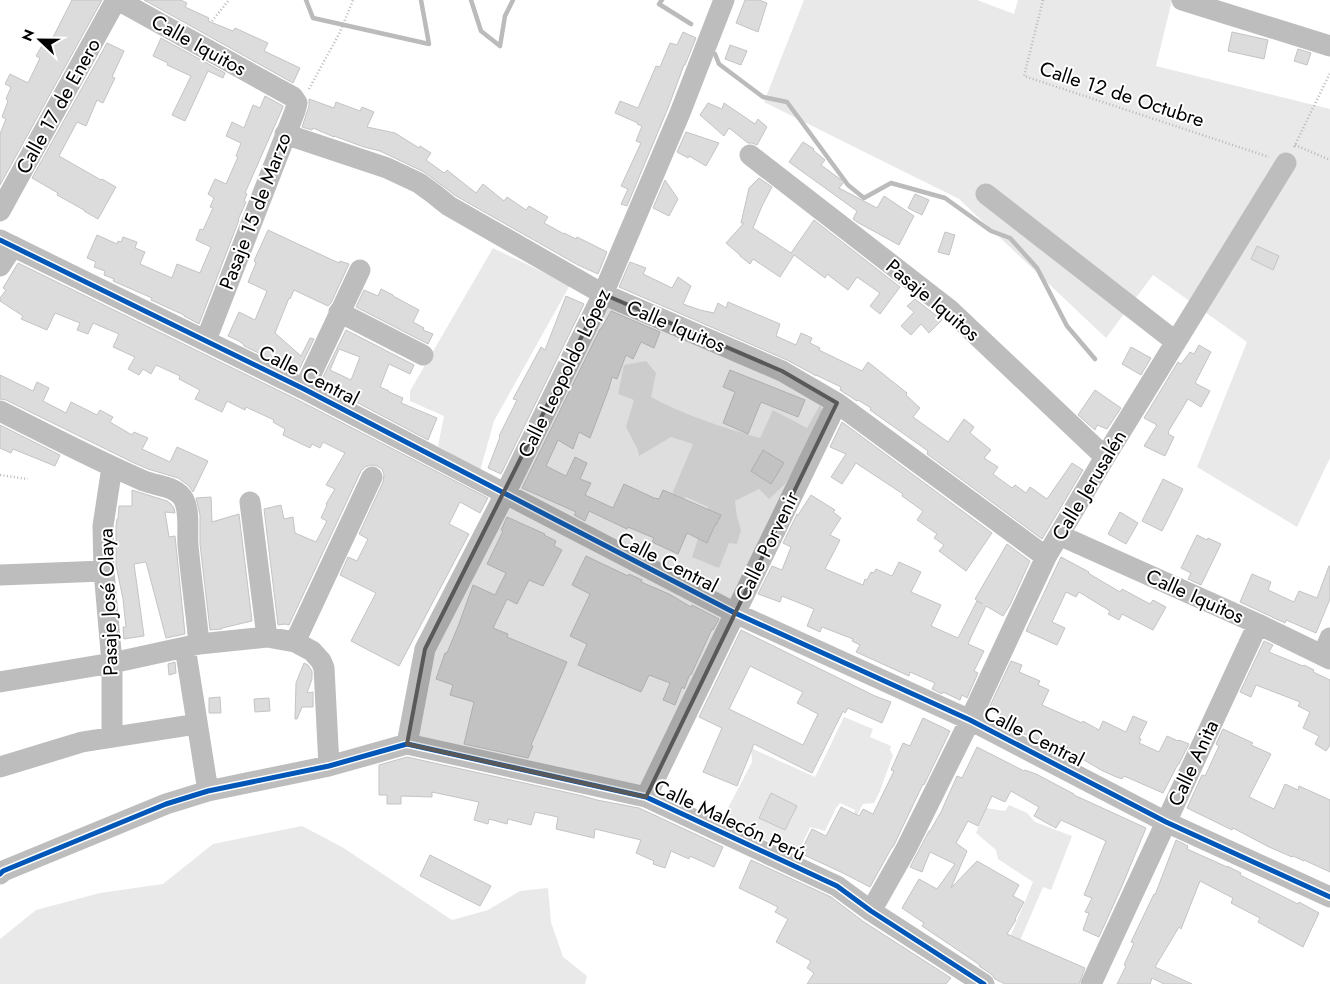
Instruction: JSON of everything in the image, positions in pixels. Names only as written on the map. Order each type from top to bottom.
[{"type":"street","name":"Calle Iquitos","points":[[117,0],[293,97],[297,103]]},
{"type":"street","name":"Calle 17 de Enero","points":[[0,211],[117,0]]},
{"type":"street","name":"Calle Leopoldo López","points":[[407,744],[425,649],[505,494],[603,294],[680,113],[724,0]]},
{"type":"street","points":[[1182,0],[1330,46]]},
{"type":"street","name":"Pasaje 15 de Marzo","points":[[206,340],[297,103]]},
{"type":"street","name":"Calle Iquitos","points":[[285,134],[387,168],[419,183],[449,206],[603,294],[782,371],[837,403],[1046,557]]},
{"type":"street","name":"Calle Jerusalén","points":[[871,911],[906,849],[970,720],[1046,557],[1290,154]]},
{"type":"street","name":"Pasaje Iquitos","points":[[750,155],[950,310],[1105,457]]},
{"type":"street","points":[[986,194],[1176,342]]},
{"type":"street","points":[[0,266],[6,243]]},
{"type":"street","name":"Calle Central","points":[[6,243],[304,389],[735,613],[970,720],[1166,822],[1330,897]]},
{"type":"street","points":[[304,389],[360,270]]},
{"type":"street","points":[[339,312],[424,355]]},
{"type":"street","name":"Calle Porvenir","points":[[646,797],[837,403]]},
{"type":"street","points":[[0,411],[147,482],[174,490],[185,502],[197,724],[208,791]]},
{"type":"street","name":"Pasaje José Olaya","points":[[112,466],[104,526],[104,571],[112,663],[112,737]]},
{"type":"street","points":[[295,642],[372,477]]},
{"type":"street","points":[[250,502],[267,636]]},
{"type":"street","name":"Calle Iquitos","points":[[1059,535],[1258,624],[1328,651]]},
{"type":"street","points":[[0,575],[104,571]]},
{"type":"street","name":"Calle Anita","points":[[1091,984],[1258,624]]},
{"type":"street","points":[[0,682],[112,663],[192,646],[267,636],[295,642],[312,651],[322,661],[324,668],[329,766]]},
{"type":"street","points":[[0,767],[82,742],[197,724]]},
{"type":"street","points":[[0,874],[2,871],[166,804],[208,791],[329,766],[407,744]]},
{"type":"street","name":"Calle Malecón Perú","points":[[407,744],[646,797],[837,886],[871,911],[984,984]]},
{"type":"path","points":[[212,21],[229,0]]},
{"type":"path","points":[[297,103],[306,94],[340,32],[353,0]]},
{"type":"path","points":[[1290,154],[1330,73]]},
{"type":"path","points":[[0,475],[28,479]]},
{"type":"highlighted area","points":[[603,294],[782,371],[837,403],[646,797],[407,744],[425,649]]},
{"type":"shaded area","points":[[804,0],[977,0],[1014,14],[1018,0],[1172,0],[1156,66],[1330,109],[1330,458],[1297,527],[1197,467],[1247,342],[1153,275],[1106,338],[959,199],[764,102]]},
{"type":"shaded area","points":[[493,248],[570,285],[494,421],[480,471],[438,446],[444,416],[410,401],[410,391]]},
{"type":"shaded area","points":[[646,361],[656,373],[651,397],[690,415],[733,430],[760,438],[773,410],[807,428],[820,405],[825,417],[785,484],[769,499],[759,489],[735,501],[741,530],[737,544],[729,543],[719,568],[692,557],[708,507],[686,497],[679,503],[670,499],[693,444],[671,437],[639,456],[638,450],[626,427],[634,400],[618,394],[624,365]]},
{"type":"shaded area","points":[[844,717],[873,729],[870,737],[891,746],[890,750],[893,755],[874,803],[863,804],[844,841],[855,810],[840,803],[825,831],[810,827],[799,851],[771,842],[721,821],[752,762],[751,748],[815,777]]},
{"type":"shaded area","points":[[1009,805],[1027,813],[1035,822],[1072,836],[1051,890],[1043,887],[1012,959],[1003,954],[1033,882],[998,859],[996,850],[976,833],[986,808],[1005,811]]},
{"type":"shaded area","points":[[302,826],[342,847],[452,920],[488,910],[520,891],[548,888],[551,922],[563,957],[587,976],[585,984],[0,984],[0,939],[36,910],[100,893],[163,884],[213,844]]},
{"type":"building","points":[[72,0],[102,0],[0,185],[0,134],[6,119],[2,117],[11,87],[5,84],[10,74],[28,83],[40,58],[36,56],[43,44],[48,47]]},
{"type":"building","points":[[144,0],[181,0],[187,3],[185,7],[209,18],[208,21],[233,31],[235,28],[268,43],[264,51],[300,68],[293,83]]},
{"type":"building","points":[[745,0],[759,0],[767,3],[758,32],[736,23]]},
{"type":"building","points":[[683,32],[696,38],[627,206],[621,204],[628,189],[621,186],[641,143],[636,141],[642,126],[615,113],[620,101],[638,108],[656,66],[660,67],[670,43],[677,45]]},
{"type":"building","points":[[1232,32],[1268,40],[1264,59],[1228,51]]},
{"type":"building","points":[[161,38],[225,73],[223,78],[208,71],[185,121],[172,115],[191,76],[153,56]]},
{"type":"building","points":[[107,43],[124,51],[112,77],[115,78],[103,103],[97,100],[86,126],[77,122],[59,156],[116,187],[98,219],[32,178]]},
{"type":"building","points":[[730,45],[747,51],[741,65],[725,59]]},
{"type":"building","points":[[1298,49],[1311,53],[1307,65],[1294,61]]},
{"type":"building","points":[[265,96],[283,107],[245,193],[247,194],[244,201],[246,202],[199,324],[151,300],[152,298],[113,281],[114,279],[104,275],[105,271],[94,267],[96,262],[87,258],[97,235],[117,244],[118,241],[121,242],[123,237],[137,242],[135,248],[145,252],[140,264],[172,278],[177,264],[200,273],[211,247],[196,240],[200,229],[203,230],[213,208],[210,207],[214,198],[208,194],[215,179],[226,184],[238,157],[236,156],[241,143],[226,136],[232,122],[244,128],[253,105],[260,108]]},
{"type":"building","points":[[309,99],[334,108],[336,102],[360,111],[362,107],[374,112],[367,127],[395,133],[419,148],[420,146],[431,153],[426,160],[444,173],[447,170],[476,193],[483,184],[504,201],[507,197],[526,210],[529,206],[548,217],[544,223],[564,234],[576,239],[577,237],[607,252],[598,274],[578,265],[456,196],[424,172],[380,151],[334,137],[313,128],[312,130],[302,127],[309,106]]},
{"type":"building","points":[[708,103],[722,109],[724,103],[755,124],[758,119],[767,127],[757,145],[748,143],[729,128],[724,136],[700,115]]},
{"type":"building","points":[[686,132],[719,143],[706,166],[689,156],[688,158],[677,152]]},
{"type":"building","points":[[803,142],[814,149],[825,160],[821,165],[844,182],[839,188],[877,208],[884,196],[914,216],[899,245],[853,219],[857,211],[789,162]]},
{"type":"building","points":[[759,178],[772,187],[753,228],[791,253],[814,220],[900,287],[880,314],[870,306],[880,293],[857,277],[848,290],[827,274],[825,278],[794,255],[780,277],[753,259],[750,264],[726,243],[744,223],[741,223],[749,188]]},
{"type":"building","points":[[665,180],[678,199],[669,216],[653,208]]},
{"type":"building","points":[[915,194],[929,200],[922,215],[908,208]]},
{"type":"building","points":[[268,230],[339,263],[340,261],[349,264],[328,306],[294,290],[289,298],[275,333],[301,356],[310,338],[314,339],[298,372],[244,346],[239,341],[228,336],[239,312],[255,320],[267,291],[248,282],[256,263],[254,261]]},
{"type":"building","points":[[945,232],[955,235],[949,255],[938,252]]},
{"type":"building","points":[[1257,246],[1279,256],[1273,270],[1251,259]]},
{"type":"building","points":[[630,262],[646,268],[643,274],[672,288],[678,277],[691,286],[683,304],[714,313],[718,303],[726,308],[728,302],[780,324],[776,336],[796,345],[801,333],[812,338],[810,343],[820,348],[819,350],[862,371],[868,362],[907,393],[906,395],[920,408],[913,417],[948,442],[964,419],[974,427],[970,433],[991,450],[984,458],[998,467],[993,474],[1012,488],[1015,485],[1026,493],[1030,487],[1047,499],[1072,463],[1083,470],[1042,539],[927,454],[928,451],[870,410],[871,408],[840,390],[841,387],[787,360],[619,287]]},
{"type":"building","points":[[18,263],[298,400],[488,498],[480,513],[460,502],[449,524],[469,534],[399,666],[351,641],[376,593],[340,575],[348,557],[357,561],[368,539],[359,534],[383,482],[384,475],[382,469],[371,465],[361,471],[289,625],[278,625],[264,509],[281,505],[284,519],[293,517],[295,533],[316,542],[327,521],[321,518],[326,504],[335,489],[326,485],[345,453],[323,442],[320,448],[312,444],[310,448],[283,435],[285,429],[273,422],[274,420],[246,407],[245,410],[227,401],[222,412],[195,399],[200,390],[179,379],[180,376],[156,365],[151,374],[143,369],[139,375],[128,369],[135,357],[113,347],[119,334],[93,323],[88,334],[77,330],[80,323],[55,313],[47,330],[21,319],[23,316],[0,301],[6,290],[3,288]]},
{"type":"building","points":[[381,289],[419,310],[413,322],[424,328],[423,330],[433,334],[428,344],[356,307],[364,290],[378,296]]},
{"type":"building","points":[[566,296],[584,304],[501,474],[488,468],[499,436],[517,400],[513,399],[541,347],[545,350]]},
{"type":"building","points":[[915,299],[942,320],[929,333],[921,324],[911,335],[901,326],[914,312],[907,306]]},
{"type":"building","points":[[611,311],[660,332],[654,348],[641,342],[633,359],[626,355],[617,379],[612,377],[590,438],[579,432],[573,449],[558,440],[546,466],[566,476],[575,457],[587,463],[580,479],[591,483],[585,495],[613,508],[624,484],[659,499],[663,490],[721,515],[707,543],[687,533],[678,554],[652,542],[654,538],[628,527],[627,529],[589,511],[585,521],[574,515],[576,512],[522,488],[600,329]]},
{"type":"building","points":[[346,330],[414,365],[410,374],[389,364],[380,387],[403,398],[401,403],[437,418],[428,440],[320,383]],"holes":[[[339,349],[360,357],[351,380],[330,370]]]},
{"type":"building","points":[[1199,345],[1211,352],[1195,383],[1210,391],[1201,407],[1188,399],[1168,432],[1168,434],[1174,437],[1165,456],[1144,446],[1157,425],[1144,418],[1178,362],[1181,364],[1190,352],[1194,354]]},
{"type":"building","points":[[1131,347],[1151,358],[1141,375],[1122,364]]},
{"type":"building","points":[[730,370],[805,400],[798,417],[761,402],[748,434],[723,423],[735,392],[723,387]]},
{"type":"building","points":[[0,375],[33,391],[37,382],[49,388],[43,401],[66,413],[71,402],[97,415],[100,410],[113,417],[110,422],[132,435],[134,432],[148,438],[142,449],[170,462],[177,447],[208,461],[193,492],[189,486],[178,478],[132,462],[6,400],[0,399]]},
{"type":"building","points":[[1095,390],[1121,408],[1107,429],[1097,425],[1095,430],[1078,415]]},
{"type":"building","points":[[842,422],[992,533],[966,571],[939,551],[944,545],[934,538],[937,534],[917,520],[923,511],[902,496],[903,494],[856,463],[842,484],[831,477],[846,454],[830,447]]},
{"type":"building","points":[[0,425],[60,455],[55,466],[13,449],[11,453],[0,448]]},
{"type":"building","points":[[763,450],[784,463],[771,484],[751,471]]},
{"type":"building","points":[[1163,479],[1183,489],[1162,531],[1142,521]]},
{"type":"building","points":[[132,490],[167,501],[174,508],[175,513],[165,512],[169,537],[175,536],[185,634],[166,638],[146,562],[134,564],[144,636],[124,639],[123,627],[126,627],[116,565],[116,527],[119,506],[132,506]]},
{"type":"building","points":[[811,495],[835,510],[833,512],[841,518],[830,535],[840,540],[825,569],[863,585],[865,579],[867,580],[871,572],[874,573],[876,569],[892,576],[899,562],[921,572],[911,592],[941,605],[931,626],[958,638],[977,601],[982,604],[975,599],[1007,544],[1030,561],[1003,616],[986,606],[972,635],[968,644],[984,651],[974,671],[978,673],[967,698],[962,695],[960,700],[943,692],[942,694],[932,689],[935,683],[910,672],[909,676],[856,652],[860,645],[852,641],[853,639],[822,627],[820,632],[807,626],[814,609],[782,596],[780,602],[758,594],[772,566],[782,570],[791,547],[783,543],[797,514]]},
{"type":"building","points":[[211,497],[212,522],[239,514],[252,621],[222,629],[210,630],[200,544],[200,515],[196,498]]},
{"type":"building","points":[[1120,512],[1138,523],[1126,544],[1108,534]]},
{"type":"building","points":[[507,517],[545,534],[556,541],[554,546],[562,550],[543,586],[529,580],[517,604],[507,599],[493,628],[508,634],[507,637],[567,662],[531,745],[533,746],[528,758],[464,744],[474,702],[450,695],[453,685],[436,679],[473,585],[495,595],[506,573],[487,564],[503,531],[501,530]]},
{"type":"building","points":[[1197,535],[1221,544],[1201,585],[1188,579],[1191,573],[1181,568]]},
{"type":"building","points":[[586,556],[628,576],[629,574],[642,580],[641,582],[719,619],[712,629],[684,689],[682,687],[675,705],[663,700],[670,683],[649,675],[641,692],[578,665],[587,644],[570,636],[590,594],[572,585]]},
{"type":"building","points":[[1061,557],[1120,592],[1122,589],[1150,604],[1153,600],[1166,607],[1153,630],[1122,614],[1119,620],[1108,614],[1110,611],[1079,592],[1076,597],[1066,592],[1052,622],[1065,628],[1057,645],[1026,631]]},
{"type":"building","points":[[1329,566],[1330,599],[1316,633],[1286,620],[1285,623],[1240,602],[1252,574],[1271,582],[1268,590],[1294,602],[1299,591],[1317,598]]},
{"type":"building","points":[[741,630],[875,696],[891,702],[882,723],[848,708],[845,713],[843,711],[812,773],[754,744],[737,786],[703,772],[722,728],[699,717]],"holes":[[[750,666],[803,692],[797,703],[818,714],[803,745],[729,709]]]},
{"type":"building","points":[[1264,641],[1273,645],[1269,652],[1304,665],[1314,670],[1313,672],[1330,680],[1330,745],[1326,751],[1315,744],[1319,736],[1303,728],[1310,712],[1298,706],[1300,702],[1256,685],[1251,697],[1240,692]]},
{"type":"building","points":[[1011,661],[1022,665],[1019,672],[1040,681],[1038,685],[1049,690],[1042,705],[1082,723],[1083,721],[1099,730],[1103,721],[1126,732],[1133,716],[1147,722],[1139,738],[1141,739],[1139,743],[1159,752],[1167,736],[1189,744],[1163,793],[1124,776],[1122,779],[1114,776],[1067,750],[1068,748],[1040,736],[1038,740],[998,720],[1000,714],[988,710]]},
{"type":"building","points":[[175,662],[176,673],[169,675],[168,664]]},
{"type":"building","points":[[304,663],[312,671],[312,679],[307,693],[313,692],[313,707],[302,707],[297,719],[295,719],[296,683]]},
{"type":"building","points":[[220,697],[221,713],[209,713],[209,698]]},
{"type":"building","points":[[269,698],[270,711],[255,712],[254,699]]},
{"type":"building","points":[[923,718],[950,731],[893,847],[870,887],[800,853],[812,829],[826,836],[841,807],[859,816],[863,809],[873,814],[894,771],[891,770],[903,743],[910,746]]},
{"type":"building","points":[[1223,729],[1271,754],[1249,797],[1274,809],[1285,784],[1298,790],[1299,786],[1330,800],[1330,872],[1269,847],[1233,828],[1232,830],[1187,808],[1202,775],[1205,776],[1219,746],[1216,744]]},
{"type":"building","points":[[977,747],[1146,828],[1099,937],[1083,930],[1089,913],[1085,912],[1092,898],[1084,895],[1106,841],[1061,820],[1056,828],[1034,816],[1039,807],[1011,791],[1005,802],[992,796],[978,826],[968,821],[956,843],[967,851],[951,888],[977,861],[1019,885],[1013,896],[1024,902],[1007,934],[1085,968],[1079,984],[1005,984],[995,979],[980,965],[922,926],[924,923],[902,908],[919,879],[937,889],[955,864],[930,852],[922,872],[910,867],[941,812],[957,776],[962,778]]},
{"type":"building","points":[[407,757],[639,808],[723,847],[714,867],[690,856],[689,859],[671,851],[665,868],[653,864],[654,861],[636,853],[641,840],[595,829],[594,838],[556,829],[558,817],[535,812],[531,825],[508,819],[507,824],[489,819],[488,824],[474,820],[479,802],[432,792],[432,797],[401,796],[401,804],[387,804],[387,795],[379,795],[379,765]]},
{"type":"building","points":[[771,793],[797,806],[785,830],[759,818]]},
{"type":"building","points":[[1176,840],[1188,846],[1187,849],[1227,866],[1241,873],[1240,875],[1319,913],[1303,947],[1258,922],[1260,918],[1231,903],[1233,898],[1200,881],[1181,929],[1179,927],[1155,967],[1192,984],[1164,984],[1152,978],[1150,984],[1117,984],[1134,943],[1131,942],[1155,895]]},
{"type":"building","points":[[430,855],[491,886],[480,906],[420,876]]},
{"type":"building","points":[[751,860],[831,897],[864,922],[951,978],[946,984],[807,984],[814,973],[807,968],[811,961],[776,942],[788,919],[775,912],[778,907],[739,888]]},
{"type":"waterway","points":[[306,0],[313,18],[429,44],[421,0]]},
{"type":"waterway","points":[[471,0],[481,31],[500,46],[505,16],[513,0]]},
{"type":"waterway","points":[[662,0],[659,4],[691,24]]},
{"type":"waterway","points":[[715,54],[719,64],[763,97],[787,102],[848,185],[864,198],[891,183],[945,198],[991,231],[1010,238],[1037,268],[1067,326],[1095,359]]},
{"type":"cycle path","points":[[0,240],[304,389],[735,613],[970,720],[1166,822],[1330,897]]},
{"type":"cycle path","points":[[0,874],[3,871],[166,804],[208,791],[329,766],[407,744],[646,797],[837,886],[871,911],[984,984]]}]
